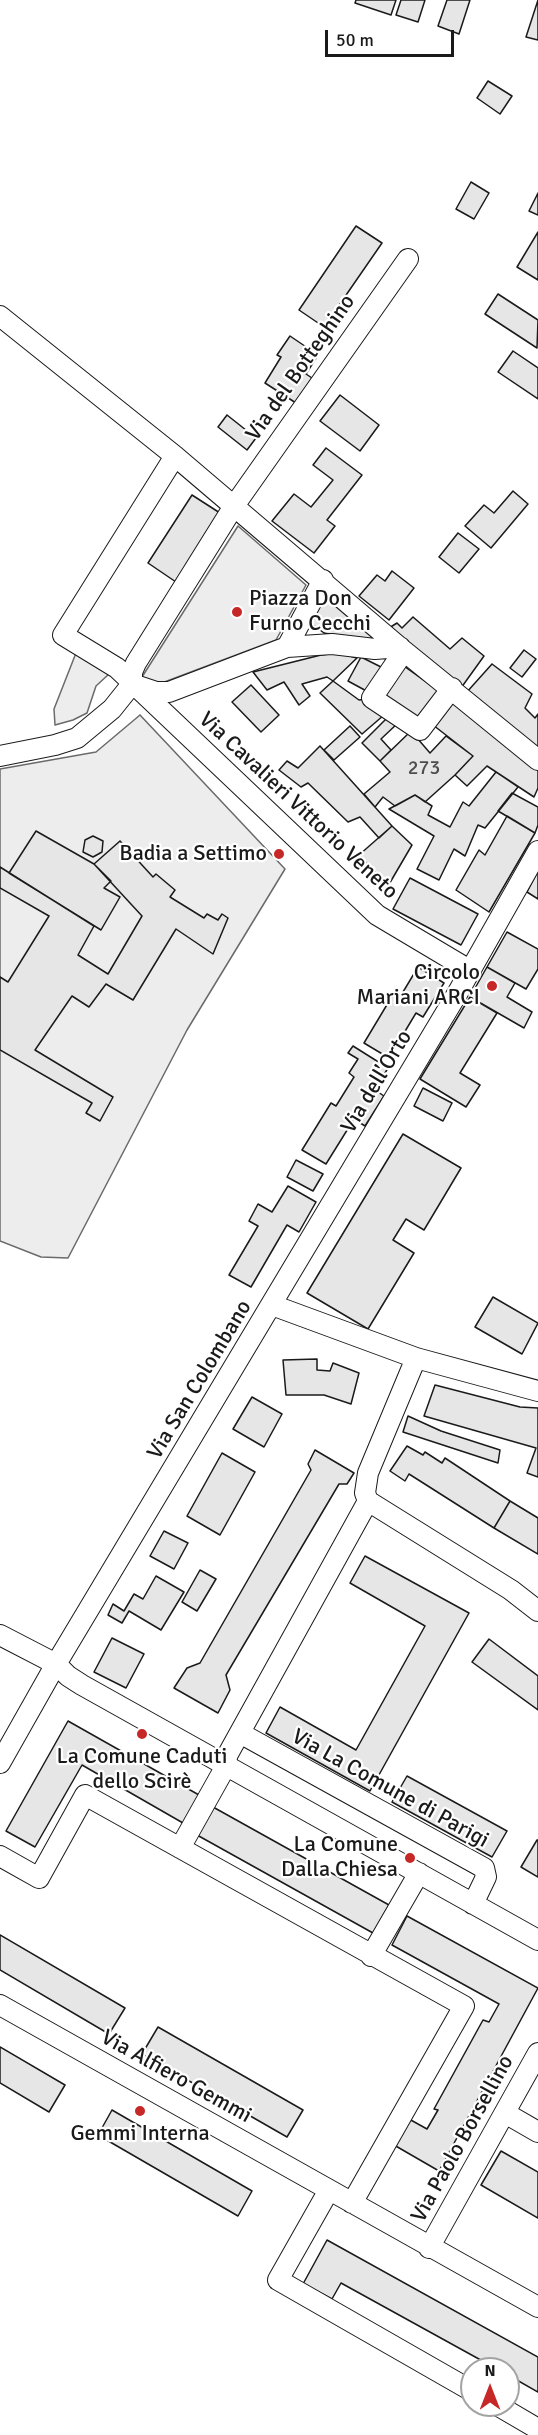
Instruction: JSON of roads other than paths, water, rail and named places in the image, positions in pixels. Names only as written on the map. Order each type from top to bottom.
[{"type":"street","name":"Via del Botteghino","points":[[234,506],[408,259]]},
{"type":"street","points":[[0,316],[175,456],[402,649],[538,760]]},
{"type":"street","name":"Via Cavalieri Vittorio Veneto","points":[[175,456],[63,635],[117,668],[377,915],[471,971]]},
{"type":"street","points":[[0,756],[55,745],[76,738],[112,709],[132,684],[132,672],[136,663],[234,506]]},
{"type":"street","points":[[287,647],[323,580]]},
{"type":"street","points":[[132,684],[156,692],[169,692],[287,647],[332,644],[375,649],[402,649]]},
{"type":"street","points":[[402,649],[372,698],[420,729],[452,688]]},
{"type":"street","name":"Via dell'Orto","points":[[272,1305],[471,971],[538,851]]},
{"type":"street","name":"Via San Colombano","points":[[56,1664],[272,1305],[416,1358],[538,1391]]},
{"type":"street","points":[[416,1358],[368,1473],[364,1485],[368,1500],[511,1590],[538,1611]]},
{"type":"street","points":[[180,1848],[222,1773],[240,1733],[368,1500]]},
{"type":"street","points":[[0,1635],[56,1664],[73,1680],[538,1940]]},
{"type":"street","points":[[0,1763],[56,1664]]},
{"type":"street","name":"Via La Comune di Parigi","points":[[240,1733],[484,1868],[486,1877],[473,1904]]},
{"type":"street","points":[[0,1856],[39,1878],[85,1795],[464,2006],[352,2203]]},
{"type":"street","points":[[371,1956],[418,1873]]},
{"type":"street","name":"Via Alfiero Gemmi","points":[[0,2004],[429,2248],[538,2307]]},
{"type":"street","name":"Via Paolo Borsellino","points":[[429,2248],[538,2053]]},
{"type":"street","points":[[504,2113],[538,2132]]},
{"type":"street","points":[[329,2190],[278,2280],[460,2384]]},
{"type":"street","points":[[518,2417],[538,2429]]},
{"type":"place","name":"Piazza Don Furno Cecchi","points":[[237,612]]},
{"type":"place","name":"Badia a Settimo","points":[[279,854]]},
{"type":"place","name":"Circolo Mariani ARCI","points":[[492,986]]},
{"type":"place","name":"La Comune Caduti dello Scirè","points":[[142,1734]]},
{"type":"place","name":"La Comune Dalla Chiesa","points":[[410,1858]]},
{"type":"place","name":"Gemmi Interna","points":[[140,2111]]}]
